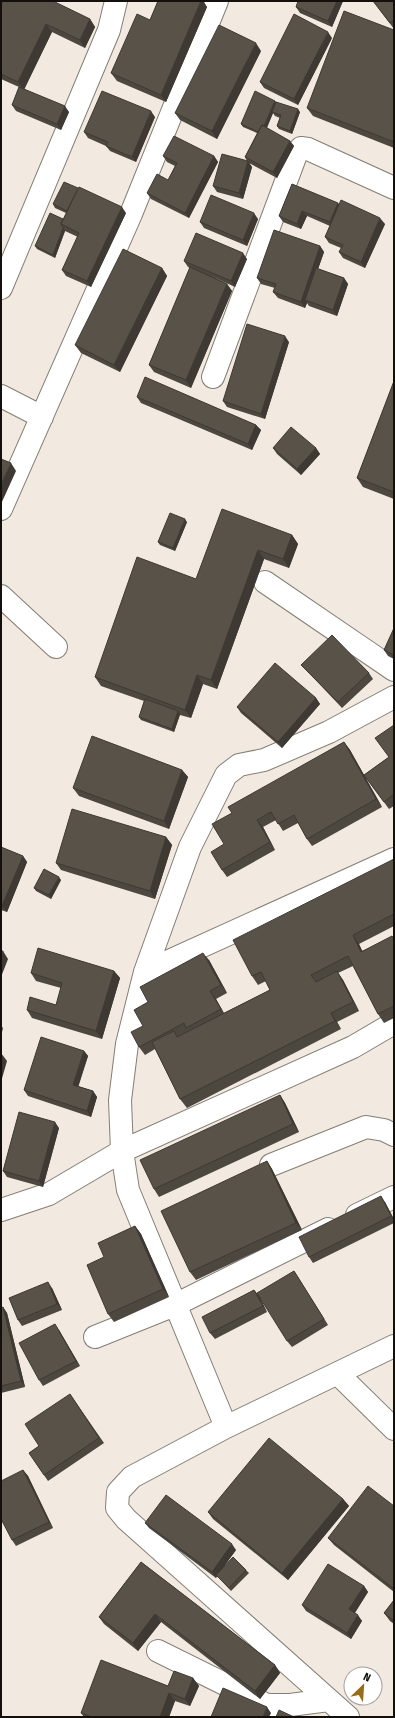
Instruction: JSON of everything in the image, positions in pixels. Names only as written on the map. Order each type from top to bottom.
[{"type":"street","points":[[1,288],[109,30],[116,1]]},
{"type":"street","points":[[1,509],[131,214],[217,1]]},
{"type":"street","points":[[212,378],[297,152],[302,148],[308,149],[394,188]]},
{"type":"street","points":[[1,396],[42,417]]},
{"type":"street","points":[[265,582],[394,670]]},
{"type":"street","points":[[1,596],[56,647]]},
{"type":"street","points":[[226,1427],[177,1304],[128,1190],[122,1151],[120,1100],[127,1044],[145,972],[190,847],[226,775],[239,765],[264,760],[329,732],[394,697]]},
{"type":"street","points":[[145,972],[394,859]]},
{"type":"street","points":[[1,1210],[49,1194],[122,1151],[353,1047],[394,1023]]},
{"type":"street","points":[[271,1165],[366,1127],[384,1130],[394,1135]]},
{"type":"street","points":[[95,1337],[177,1304],[394,1197]]},
{"type":"street","points":[[348,1717],[126,1519],[117,1508],[118,1492],[132,1477],[226,1427],[394,1346]]},
{"type":"street","points":[[338,1374],[394,1429]]},
{"type":"street","points":[[158,1651],[267,1704],[290,1705],[329,1700]]},
{"type":"building","points":[[3,1],[53,1],[90,19],[80,40],[46,24],[18,82],[1,74],[1,4]]},
{"type":"building","points":[[158,1],[201,1],[161,95],[111,73],[137,14],[150,20]]},
{"type":"building","points":[[298,1],[337,1],[328,21],[296,7]]},
{"type":"building","points":[[373,1],[394,1],[394,20],[390,23]]},
{"type":"building","points":[[344,11],[394,30],[394,142],[307,108]]},
{"type":"building","points":[[294,14],[328,32],[294,99],[260,82]]},
{"type":"building","points":[[219,25],[256,43],[212,131],[175,113]]},
{"type":"building","points":[[19,87],[65,106],[57,124],[12,105]]},
{"type":"building","points":[[102,91],[151,111],[132,157],[106,146],[108,142],[84,132]]},
{"type":"building","points":[[255,91],[275,101],[264,126],[262,125],[258,132],[241,124]]},
{"type":"building","points":[[276,102],[298,109],[290,131],[277,126],[281,115],[272,112]]},
{"type":"building","points":[[262,125],[290,141],[273,172],[245,157]]},
{"type":"building","points":[[174,136],[214,156],[185,213],[147,193],[157,174],[168,180],[177,163],[163,156]]},
{"type":"building","points":[[222,154],[248,161],[239,193],[213,186]]},
{"type":"building","points":[[64,182],[78,188],[67,211],[53,204]]},
{"type":"building","points":[[292,184],[338,203],[330,222],[302,211],[297,224],[279,216]]},
{"type":"building","points":[[79,187],[122,207],[87,281],[62,270],[79,233],[61,224]]},
{"type":"building","points":[[211,195],[254,213],[243,240],[200,222]]},
{"type":"building","points":[[341,200],[380,218],[361,262],[339,252],[343,245],[325,237]]},
{"type":"building","points":[[50,213],[63,219],[61,224],[63,228],[53,255],[35,246]]},
{"type":"building","points":[[274,230],[320,246],[301,302],[273,292],[276,284],[257,278]]},
{"type":"building","points":[[196,233],[243,253],[231,281],[184,261]]},
{"type":"building","points":[[123,249],[162,268],[114,365],[75,345]]},
{"type":"building","points":[[190,267],[227,284],[186,380],[149,365]]},
{"type":"building","points":[[316,268],[344,278],[333,310],[305,300]]},
{"type":"building","points":[[247,324],[285,336],[261,414],[223,401]]},
{"type":"building","points":[[145,377],[256,425],[248,444],[137,397]]},
{"type":"building","points":[[394,381],[394,492],[357,478]]},
{"type":"building","points":[[291,427],[316,448],[297,469],[273,448]]},
{"type":"building","points":[[1,459],[11,463],[1,484]]},
{"type":"building","points":[[222,509],[292,535],[283,559],[258,550],[211,680],[197,675],[185,710],[95,677],[137,557],[196,579]]},
{"type":"building","points":[[170,513],[185,519],[173,548],[158,542]]},
{"type":"building","points":[[394,628],[394,655],[384,650]]},
{"type":"building","points":[[332,635],[369,673],[338,702],[301,665]]},
{"type":"building","points":[[275,663],[316,698],[278,742],[237,707]]},
{"type":"building","points":[[145,699],[178,711],[172,729],[139,717]]},
{"type":"building","points":[[394,725],[394,794],[384,802],[364,775],[389,757],[375,738]]},
{"type":"building","points":[[92,736],[182,770],[164,821],[73,788]]},
{"type":"building","points":[[344,742],[376,799],[307,839],[294,815],[278,824],[271,812],[257,820],[270,842],[222,870],[211,852],[224,844],[212,824],[232,813],[228,807]]},
{"type":"building","points":[[72,809],[166,837],[150,891],[56,863]]},
{"type":"building","points":[[1,847],[23,856],[2,906],[1,906]]},
{"type":"building","points":[[394,859],[394,914],[353,935],[361,952],[392,936],[394,939],[394,1006],[378,1014],[348,956],[311,975],[316,982],[337,971],[353,1002],[331,1013],[335,1021],[180,1099],[152,1042],[174,1031],[177,1037],[270,990],[261,972],[252,976],[233,940]]},
{"type":"building","points":[[44,869],[59,877],[49,895],[34,888]]},
{"type":"building","points":[[38,948],[114,971],[96,1031],[27,1010],[30,997],[56,1005],[62,983],[31,973]]},
{"type":"building","points":[[203,953],[221,985],[210,991],[221,1009],[186,1028],[184,1023],[139,1047],[131,1032],[143,1026],[134,1010],[148,1002],[140,987]]},
{"type":"building","points":[[41,1037],[84,1051],[73,1085],[93,1091],[87,1111],[24,1090]]},
{"type":"building","points":[[280,1095],[293,1124],[154,1189],[140,1160]]},
{"type":"building","points":[[19,1112],[55,1122],[39,1181],[3,1171]]},
{"type":"building","points":[[267,1161],[296,1223],[190,1272],[161,1211]]},
{"type":"building","points":[[381,1196],[391,1216],[309,1257],[299,1237]]},
{"type":"building","points":[[135,1226],[163,1289],[108,1314],[87,1265],[104,1257],[98,1243]]},
{"type":"building","points":[[294,1271],[324,1319],[287,1341],[257,1293]]},
{"type":"building","points":[[48,1282],[57,1304],[18,1320],[9,1298]]},
{"type":"building","points":[[254,1290],[263,1306],[210,1333],[202,1317]]},
{"type":"building","points":[[3,1307],[21,1381],[1,1386],[1,1308]]},
{"type":"building","points":[[55,1324],[76,1361],[39,1380],[19,1343]]},
{"type":"building","points":[[70,1394],[99,1438],[44,1475],[29,1453],[39,1446],[25,1424]]},
{"type":"building","points":[[269,1438],[343,1499],[282,1573],[208,1512]]},
{"type":"building","points":[[23,1470],[49,1522],[12,1540],[1,1519],[1,1481]]},
{"type":"building","points":[[368,1486],[394,1506],[393,1588],[328,1538]]},
{"type":"building","points":[[166,1495],[232,1544],[212,1572],[145,1523]]},
{"type":"building","points":[[233,1557],[246,1570],[229,1588],[216,1575]]},
{"type":"building","points":[[141,1562],[275,1665],[255,1691],[155,1614],[133,1643],[99,1617]]},
{"type":"building","points":[[328,1564],[364,1586],[349,1609],[358,1615],[347,1633],[302,1605]]},
{"type":"building","points":[[394,1600],[394,1621],[384,1613]]},
{"type":"building","points":[[101,1660],[168,1686],[174,1671],[193,1678],[185,1699],[169,1693],[160,1717],[92,1717],[81,1713]]},
{"type":"building","points":[[223,1688],[267,1707],[263,1717],[211,1717]]},
{"type":"building","points":[[279,1710],[294,1717],[276,1717]]}]
